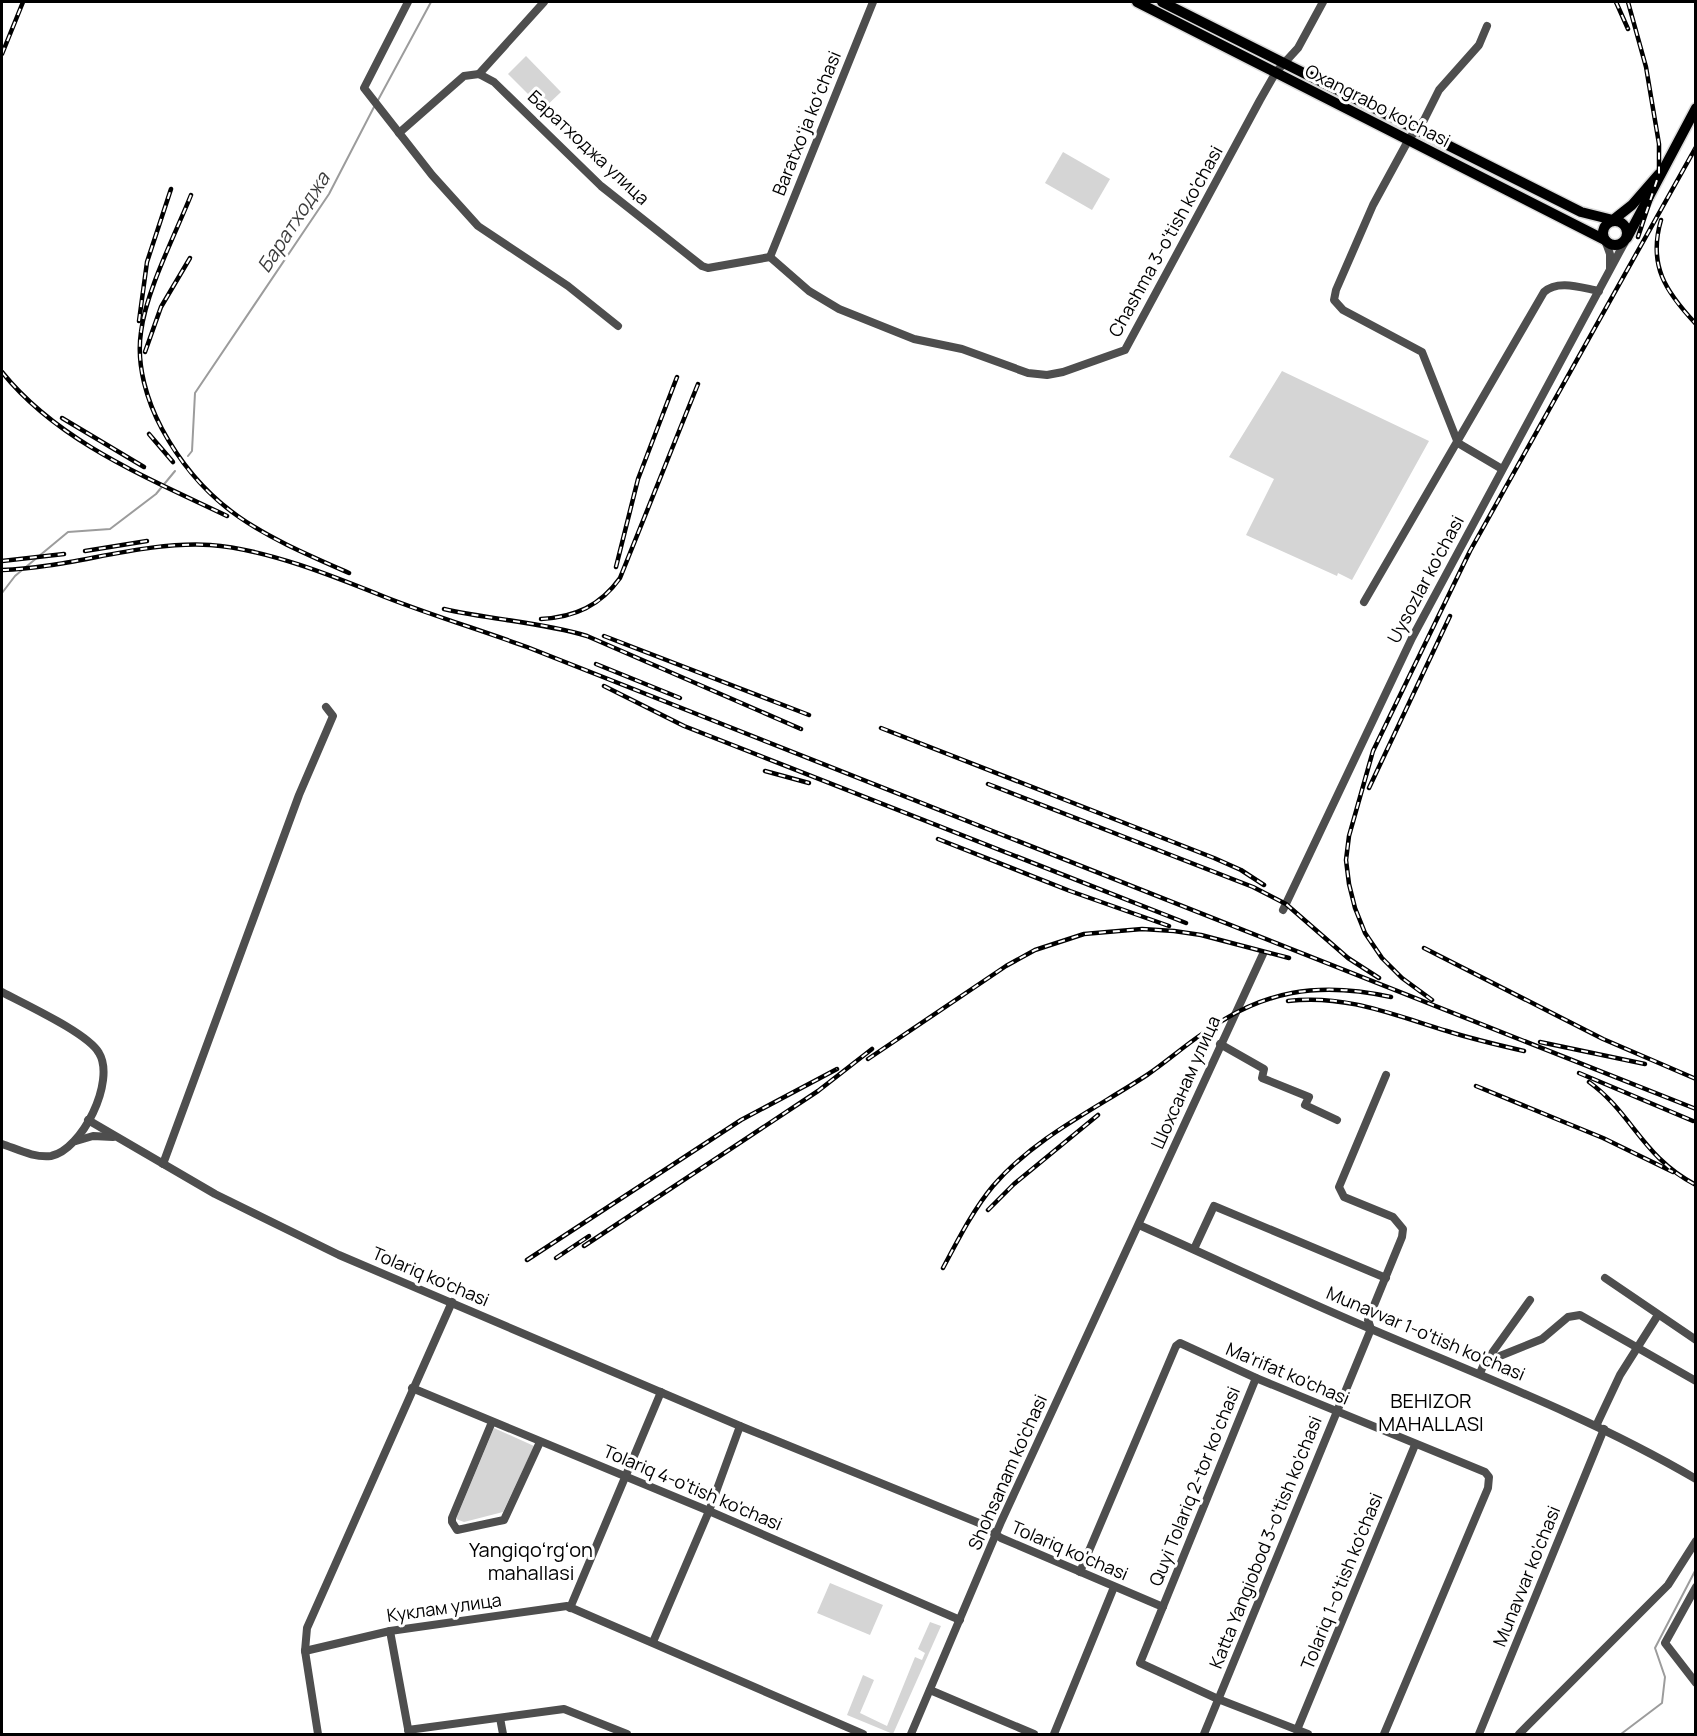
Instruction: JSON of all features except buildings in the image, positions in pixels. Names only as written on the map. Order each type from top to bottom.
[{"type":"main road","name":"Oxangrabo ko'chasi","points":[[1137,2],[1276,72],[1413,135],[1592,215],[1613,220]]},
{"type":"main road","name":"Oxangrabo ko'chasi","points":[[1162,2],[1285,63],[1605,240]]},
{"type":"main road","name":"Uysozlar ko'chasi","points":[[1627,238],[1695,108]]},
{"type":"main road","name":"Uysozlar ko'chasi","points":[[1613,220],[1632,205],[1659,174]]},
{"type":"main road","points":[[1592,215],[1611,214],[1632,205]]},
{"type":"main road","points":[[1613,220],[1624,224],[1628,231],[1627,238],[1616,245],[1605,240],[1604,228],[1613,220]]},
{"type":"street","points":[[408,2],[363,85],[368,93],[443,188],[478,226],[568,286],[618,326]]},
{"type":"street","points":[[399,133],[464,76],[479,74],[544,2]]},
{"type":"street","name":"Baratxoʻja koʻchasi","points":[[770,257],[873,2]]},
{"type":"street","name":"Chashma 3-o'tish ko'chasi","points":[[770,257],[809,291],[839,309],[914,339],[962,349],[1028,373],[1047,375],[1063,372],[1125,350],[1276,72],[1298,48],[1323,2]]},
{"type":"street","points":[[1487,26],[1479,45],[1439,90],[1373,205],[1336,290],[1334,300],[1344,310],[1422,352],[1458,443],[1502,469]]},
{"type":"street","name":"Баратходжа улица","points":[[479,74],[494,82],[601,186],[702,266],[708,268],[770,257]]},
{"type":"street","name":"Uysozlar ko'chasi","points":[[1283,910],[1412,638],[1627,238]]},
{"type":"street","points":[[1605,240],[1610,254],[1610,271]]},
{"type":"street","points":[[1364,602],[1544,292],[1549,288],[1565,285],[1599,291]]},
{"type":"street","points":[[163,1164],[298,795],[333,716],[326,707]]},
{"type":"street","name":"Шохсанам улица","points":[[1139,1225],[1263,954]]},
{"type":"street","points":[[2,992],[86,1039],[99,1052],[104,1067],[103,1083],[88,1120],[75,1141],[61,1152],[44,1156],[2,1144]]},
{"type":"street","points":[[1220,1044],[1264,1069],[1262,1078],[1308,1097],[1305,1105],[1337,1120]]},
{"type":"street","name":"Katta Yangiobod 3-o'tish ko'chasi","points":[[1204,1734],[1371,1329],[1368,1320],[1403,1229],[1393,1217],[1344,1197],[1339,1187],[1386,1075]]},
{"type":"street","name":"Tolariq ko'chasi","points":[[88,1120],[215,1194],[339,1255],[740,1426],[979,1523],[995,1536],[1163,1607]]},
{"type":"street","name":"Tolariq ko'chasi","points":[[75,1141],[93,1136],[118,1138]]},
{"type":"street","points":[[1194,1249],[1214,1206],[1386,1278]]},
{"type":"street","name":"Munavvar 1-o'tish ko'chasi","points":[[1139,1225],[1371,1329],[1480,1372],[1600,1427],[1695,1479]]},
{"type":"street","name":"Shohsanam ko'chasi","points":[[911,1734],[995,1536],[1139,1225]]},
{"type":"street","points":[[1605,1278],[1695,1340]]},
{"type":"street","points":[[1480,1372],[1530,1300]]},
{"type":"street","points":[[318,1734],[305,1651],[307,1628],[452,1302]]},
{"type":"street","points":[[1485,1362],[1542,1339],[1573,1315],[1585,1316],[1695,1381]]},
{"type":"street","name":"Munavvar ko'chasi","points":[[1479,1734],[1600,1427],[1636,1347],[1658,1315]]},
{"type":"street","name":"Ma'rifat ko'chasi","points":[[1080,1572],[1178,1344],[1415,1445],[1485,1472],[1490,1481],[1384,1734]]},
{"type":"street","name":"Quyi Tolariq 2-tor koʻchasi","points":[[1163,1607],[1256,1378]]},
{"type":"street","name":"Tolariq 4-o'tish ko'chasi","points":[[412,1388],[709,1511],[960,1620]]},
{"type":"street","points":[[660,1392],[570,1608],[654,1642],[863,1734]]},
{"type":"street","points":[[492,1422],[452,1518],[458,1530],[504,1520],[540,1442]]},
{"type":"street","points":[[654,1642],[709,1511],[740,1426]]},
{"type":"street","name":"Tolariq 1-o'tish ko'chasi","points":[[1297,1730],[1415,1445]]},
{"type":"street","points":[[1519,1734],[1668,1585],[1695,1542]]},
{"type":"street","points":[[1054,1734],[1114,1587]]},
{"type":"street","points":[[1695,1587],[1665,1643],[1695,1683]]},
{"type":"street","points":[[1163,1607],[1140,1663],[1218,1699],[1308,1734]]},
{"type":"street","name":"Куклам улица","points":[[305,1651],[390,1631],[570,1608]]},
{"type":"street","points":[[390,1631],[409,1732],[564,1709],[612,1732],[627,1734]]},
{"type":"street","points":[[930,1690],[1034,1734]]},
{"type":"street","points":[[500,1718],[503,1734]]},
{"type":"shaded area","points":[[526,56],[561,92],[543,109],[508,74]]},
{"type":"shaded area","points":[[1063,152],[1110,179],[1092,210],[1045,183]]},
{"type":"shaded area","points":[[1282,371],[1429,441],[1352,580],[1338,573],[1337,576],[1246,535],[1274,479],[1229,457]]},
{"type":"shaded area","points":[[494,1428],[534,1446],[503,1512],[464,1522],[456,1519]]},
{"type":"shaded area","points":[[830,1583],[883,1605],[870,1635],[817,1613]]},
{"type":"shaded area","points":[[930,1622],[941,1626],[893,1734],[847,1715],[863,1675],[874,1680],[860,1713],[887,1726],[915,1657],[922,1660],[925,1653],[918,1649]]},
{"type":"waterway","name":"Баратходжа","points":[[377,102],[431,2]]},
{"type":"waterway","name":"Баратходжа","points":[[188,456],[192,451],[195,393],[329,194],[374,107]]},
{"type":"waterway","name":"Баратходжа","points":[[2,593],[15,576],[68,532],[110,529],[156,494],[175,471]]},
{"type":"waterway","points":[[1621,1734],[1662,1703],[1665,1677],[1655,1648],[1696,1569]]},
{"type":"railway","points":[[2,54],[23,2]]},
{"type":"railway","points":[[1616,2],[1628,29]]},
{"type":"railway","points":[[1628,2],[1646,67],[1659,144],[1659,174],[1638,237]]},
{"type":"railway","points":[[1432,1000],[1402,978],[1382,958],[1365,933],[1349,884],[1346,860],[1349,836],[1373,751],[1470,551],[1696,147]]},
{"type":"railway","points":[[139,321],[147,262],[171,189]]},
{"type":"railway","points":[[191,195],[155,281],[141,332],[141,370],[152,407],[162,429],[180,458],[198,481],[219,501],[265,533],[349,573]]},
{"type":"railway","points":[[1661,220],[1657,236],[1657,251],[1662,276],[1676,300],[1696,324]]},
{"type":"railway","points":[[145,352],[161,307],[190,258]]},
{"type":"railway","points":[[2,372],[25,397],[77,438],[136,472],[227,516]]},
{"type":"railway","points":[[616,567],[638,479],[677,377]]},
{"type":"railway","points":[[541,619],[565,616],[586,608],[604,596],[620,578],[698,384]]},
{"type":"railway","points":[[62,418],[144,467]]},
{"type":"railway","points":[[149,434],[173,462]]},
{"type":"railway","points":[[85,551],[147,541]]},
{"type":"railway","points":[[2,570],[54,565],[132,551],[184,545],[231,548],[299,565],[527,647],[1696,1109]]},
{"type":"railway","points":[[2,561],[64,554]]},
{"type":"railway","points":[[444,609],[552,627],[587,636],[801,729]]},
{"type":"railway","points":[[1369,788],[1450,616]]},
{"type":"railway","points":[[604,636],[809,715]]},
{"type":"railway","points":[[596,664],[680,698]]},
{"type":"railway","points":[[604,686],[684,726],[1186,923]]},
{"type":"railway","points":[[881,728],[1214,858],[1241,870],[1264,885]]},
{"type":"railway","points":[[765,771],[809,783]]},
{"type":"railway","points":[[988,784],[1253,887],[1286,904],[1348,958],[1379,978]]},
{"type":"railway","points":[[938,839],[1070,891],[1169,926]]},
{"type":"railway","points":[[868,1059],[1006,966],[1035,950],[1084,934],[1142,929],[1174,931],[1201,935],[1289,958]]},
{"type":"railway","points":[[1424,948],[1603,1039],[1696,1079]]},
{"type":"railway","points":[[943,1268],[979,1205],[993,1186],[1027,1153],[1066,1125],[1147,1075],[1225,1019],[1247,1007],[1292,993],[1339,990],[1391,997]]},
{"type":"railway","points":[[1288,1001],[1329,1000],[1369,1007],[1466,1037],[1524,1051]]},
{"type":"railway","points":[[1540,1042],[1645,1064]]},
{"type":"railway","points":[[584,1246],[818,1091],[872,1049]]},
{"type":"railway","points":[[527,1260],[741,1120],[837,1069]]},
{"type":"railway","points":[[1579,1073],[1693,1121]]},
{"type":"railway","points":[[1589,1082],[1604,1094],[1663,1162],[1696,1185]]},
{"type":"railway","points":[[1476,1086],[1603,1138],[1673,1172]]},
{"type":"railway","points":[[988,1210],[1014,1184],[1098,1115]]},
{"type":"railway","points":[[556,1258],[589,1236]]},
{"type":"district","name":"BEHIZOR MAHALLASI","points":[[1431,1412]]},
{"type":"district","name":"Yangiqoʻrgʻon mahallasi","points":[[531,1560]]}]
